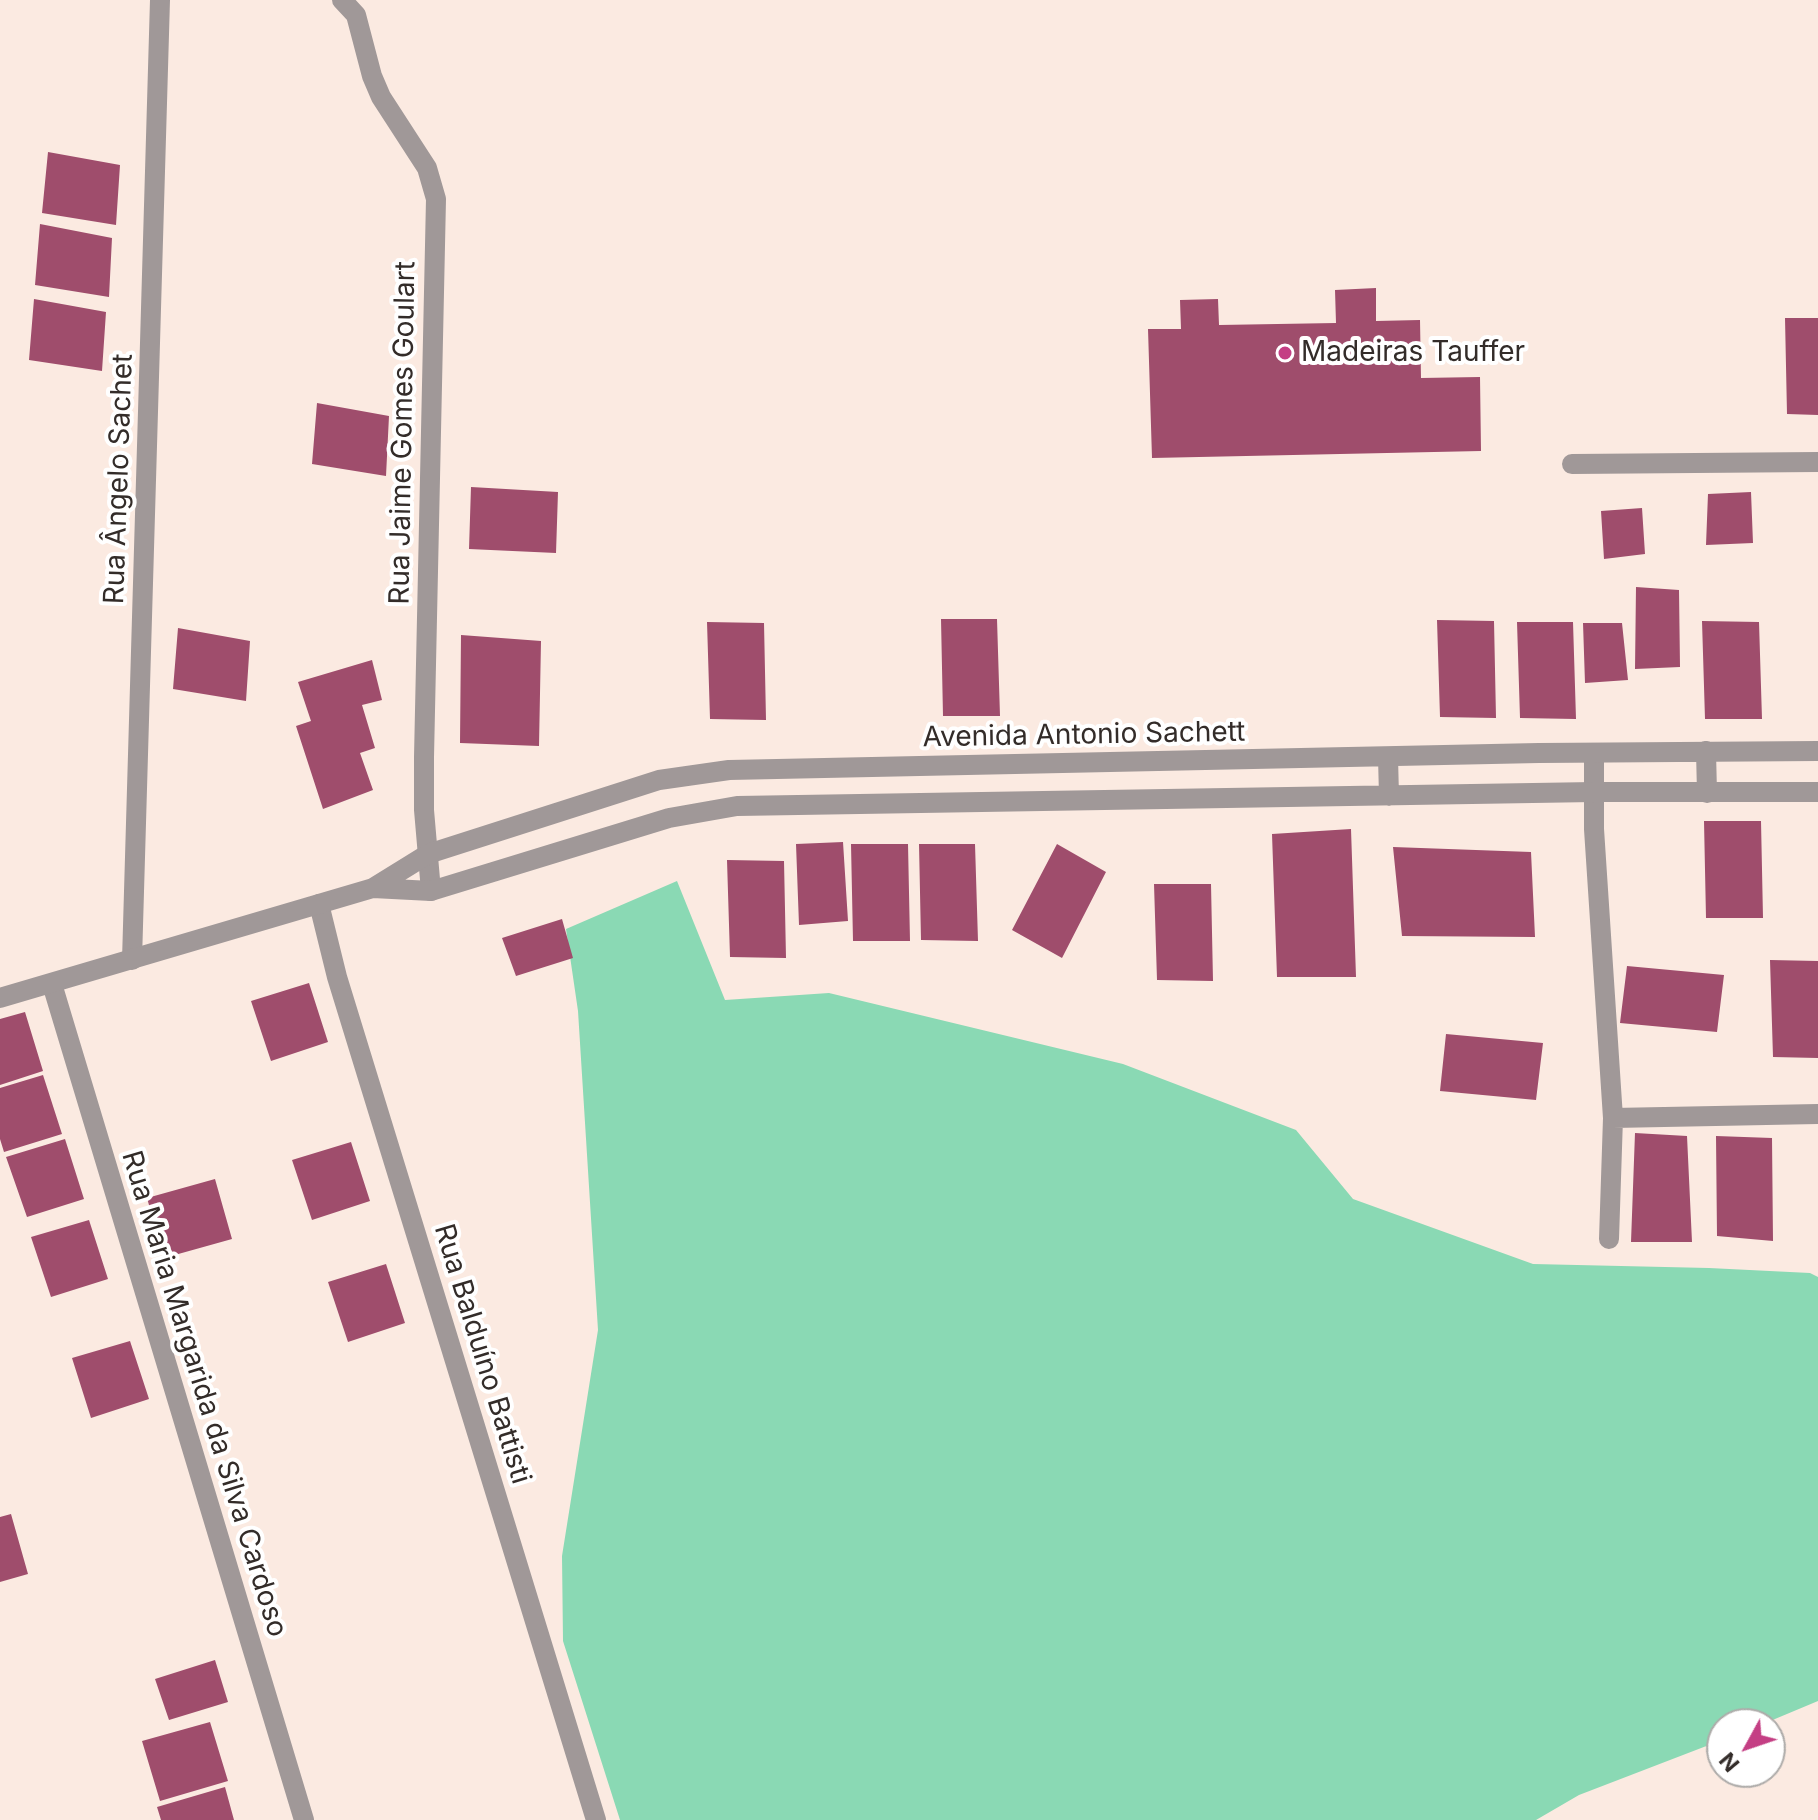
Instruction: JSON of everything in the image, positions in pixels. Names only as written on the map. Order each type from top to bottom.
[{"type":"street","name":"Rua Ângelo Sachet","points":[[132,960],[160,0]]},
{"type":"street","name":"Rua Jaime Gomes Goulart","points":[[342,0],[356,15],[372,76],[381,97],[427,168],[436,199],[424,810],[431,891]]},
{"type":"street","points":[[1572,464],[1818,462]]},
{"type":"street","points":[[1706,751],[1707,793]]},
{"type":"street","name":"Avenida Antonio Sachett","points":[[0,998],[373,888],[428,854],[659,780],[729,770],[1818,751]]},
{"type":"street","points":[[1594,753],[1594,829],[1613,1118],[1609,1239]]},
{"type":"street","points":[[1388,757],[1389,796]]},
{"type":"street","points":[[967,765],[969,802]]},
{"type":"street","name":"Avenida Antonio Sachett","points":[[373,888],[431,891],[669,818],[737,806],[1594,792],[1818,792]]},
{"type":"street","name":"Rua Balduíno Battisti","points":[[319,904],[337,977],[596,1820]]},
{"type":"street","name":"Rua Maria Margarida da Silva Cardoso","points":[[52,984],[304,1820]]},
{"type":"street","points":[[1613,1118],[1818,1114]]},
{"type":"green space","points":[[677,881],[725,1000],[829,993],[1123,1064],[1296,1130],[1353,1199],[1533,1264],[1709,1268],[1810,1273],[1818,1277],[1818,1701],[1786,1714],[1786,1708],[1706,1708],[1706,1746],[1579,1795],[1536,1820],[620,1820],[563,1641],[562,1556],[598,1330],[578,1011],[566,929]]},
{"type":"building","points":[[48,152],[120,165],[116,225],[42,213]]},
{"type":"building","points":[[40,224],[112,238],[109,297],[35,285]]},
{"type":"building","name":"Madeiras Tauffer","points":[[1376,288],[1376,321],[1420,320],[1421,378],[1480,377],[1481,451],[1152,458],[1148,329],[1181,329],[1180,300],[1218,299],[1219,325],[1336,323],[1335,290]]},
{"type":"building","points":[[34,299],[106,312],[102,371],[29,360]]},
{"type":"building","points":[[1785,318],[1818,318],[1818,415],[1787,414]]},
{"type":"building","points":[[317,403],[389,416],[386,476],[312,464]]},
{"type":"building","points":[[471,487],[558,492],[556,553],[469,549]]},
{"type":"building","points":[[1751,492],[1753,543],[1706,545],[1708,494]]},
{"type":"building","points":[[1642,508],[1645,554],[1604,559],[1601,511]]},
{"type":"building","points":[[1636,587],[1679,590],[1680,667],[1635,669]]},
{"type":"building","points":[[941,619],[997,619],[1000,716],[943,716]]},
{"type":"building","points":[[1437,620],[1494,621],[1496,718],[1440,717]]},
{"type":"building","points":[[1702,621],[1759,622],[1762,719],[1705,719]]},
{"type":"building","points":[[707,622],[764,623],[766,720],[710,719]]},
{"type":"building","points":[[1517,622],[1573,622],[1576,719],[1520,718]]},
{"type":"building","points":[[1583,623],[1622,623],[1628,680],[1585,683]]},
{"type":"building","points":[[178,628],[250,641],[246,701],[173,689]]},
{"type":"building","points":[[461,635],[541,641],[539,746],[460,743]]},
{"type":"building","points":[[372,660],[382,700],[362,705],[375,748],[360,753],[373,790],[323,809],[296,726],[311,721],[298,682]]},
{"type":"building","points":[[1704,821],[1761,821],[1763,918],[1706,918]]},
{"type":"building","points":[[1351,829],[1356,977],[1277,977],[1272,834]]},
{"type":"building","points":[[843,842],[848,921],[799,925],[796,844]]},
{"type":"building","points":[[851,844],[908,844],[910,941],[853,941]]},
{"type":"building","points":[[919,844],[975,844],[978,941],[921,940]]},
{"type":"building","points":[[1057,844],[1106,872],[1062,958],[1012,930]]},
{"type":"building","points":[[1393,847],[1531,852],[1535,937],[1402,936]]},
{"type":"building","points":[[727,860],[784,861],[786,958],[730,957]]},
{"type":"building","points":[[1154,884],[1211,884],[1213,981],[1157,980]]},
{"type":"building","points":[[562,919],[573,958],[516,976],[502,938]]},
{"type":"building","points":[[1770,960],[1818,961],[1818,1058],[1773,1057]]},
{"type":"building","points":[[1627,966],[1724,975],[1717,1032],[1620,1023]]},
{"type":"building","points":[[309,983],[328,1042],[271,1061],[251,1001]]},
{"type":"building","points":[[25,1012],[43,1071],[0,1085],[0,1019]]},
{"type":"building","points":[[1446,1034],[1543,1043],[1536,1100],[1440,1091]]},
{"type":"building","points":[[43,1075],[62,1134],[4,1152],[0,1139],[0,1088]]},
{"type":"building","points":[[1635,1133],[1687,1136],[1692,1242],[1631,1242]]},
{"type":"building","points":[[1716,1136],[1772,1138],[1773,1241],[1717,1236]]},
{"type":"building","points":[[65,1139],[84,1199],[27,1217],[6,1157]]},
{"type":"building","points":[[351,1142],[370,1201],[312,1220],[292,1160]]},
{"type":"building","points":[[215,1179],[232,1239],[164,1258],[147,1198]]},
{"type":"building","points":[[89,1220],[108,1279],[51,1297],[31,1237]]},
{"type":"building","points":[[386,1264],[405,1323],[348,1342],[328,1282]]},
{"type":"building","points":[[130,1341],[149,1399],[91,1418],[72,1358]]},
{"type":"building","points":[[11,1514],[28,1574],[0,1582],[0,1517]]},
{"type":"building","points":[[215,1660],[228,1702],[169,1720],[155,1679]]},
{"type":"building","points":[[210,1722],[228,1781],[160,1801],[142,1741]]},
{"type":"building","points":[[225,1787],[234,1820],[161,1820],[157,1807]]},
{"type":"place","name":"Madeiras Tauffer","points":[[1285,353]]}]
